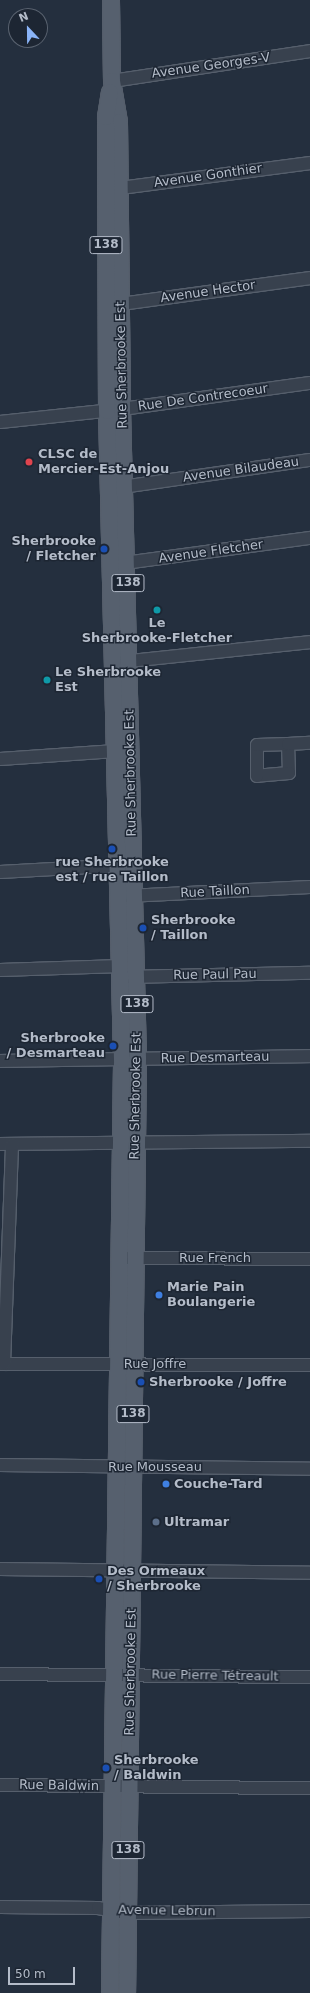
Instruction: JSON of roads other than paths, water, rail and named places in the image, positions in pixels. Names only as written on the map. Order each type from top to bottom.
[{"type":"main road","name":"Rue Sherbrooke Est","points":[[110,0],[112,81],[106,117],[113,189],[115,410],[127,896],[126,974],[130,1060],[124,1570],[115,1676],[112,1786],[119,1911],[127,1993]]},
{"type":"main road","name":"Rue Sherbrooke Est","points":[[122,662],[116,751],[126,865]]},
{"type":"main road","name":"Rue Sherbrooke Est","points":[[110,1993],[119,1911],[129,1788],[132,1675],[124,1570]]},
{"type":"street","name":"Avenue Georges-V","points":[[112,81],[310,51]]},
{"type":"street","name":"Avenue Gonthier","points":[[113,189],[310,163]]},
{"type":"street","name":"Avenue Hector","points":[[114,305],[310,278]]},
{"type":"street","name":"Rue De Contrecoeur","points":[[0,422],[115,410],[310,382]]},
{"type":"street","name":"Avenue Bilaudeau","points":[[117,488],[310,460]]},
{"type":"street","name":"Avenue Fletcher","points":[[119,564],[310,538]]},
{"type":"street","points":[[122,662],[310,642]]},
{"type":"street","points":[[288,744],[310,743]]},
{"type":"street","points":[[0,759],[116,751]]},
{"type":"street","points":[[0,872],[126,865]]},
{"type":"street","name":"Rue Taillon","points":[[127,896],[310,887]]},
{"type":"street","name":"Rue Paul Pau","points":[[0,970],[126,974],[310,973]]},
{"type":"street","name":"Rue Desmarteau","points":[[0,1061],[310,1056]]},
{"type":"street","points":[[2,1364],[6,1144],[310,1141]]},
{"type":"street","name":"Rue French","points":[[127,1258],[310,1259]]},
{"type":"street","name":"Rue Joffre","points":[[2,1364],[126,1363],[310,1365]]},
{"type":"street","name":"Rue Mousseau","points":[[0,1465],[310,1469]]},
{"type":"street","points":[[0,1569],[310,1573]]},
{"type":"street","name":"Rue Pierre Tétreault","points":[[0,1674],[310,1677]]},
{"type":"street","name":"Rue Baldwin","points":[[0,1785],[112,1786],[129,1788],[310,1788]]},
{"type":"street","name":"Avenue Lebrun","points":[[0,1907],[119,1911],[310,1911]]},
{"type":"place","name":"CLSC de Mercier-Est-Anjou","points":[[29,462]]},
{"type":"place","name":"Sherbrooke / Fletcher","points":[[104,549]]},
{"type":"place","name":"Le Sherbrooke-Fletcher","points":[[157,610]]},
{"type":"place","name":"Le Sherbrooke Est","points":[[47,680]]},
{"type":"place","name":"rue Sherbrooke est / rue Taillon","points":[[112,849]]},
{"type":"place","name":"Sherbrooke / Taillon","points":[[143,928]]},
{"type":"place","name":"Sherbrooke / Desmarteau","points":[[113,1046]]},
{"type":"place","name":"Marie Pain Boulangerie","points":[[159,1295]]},
{"type":"place","name":"Sherbrooke / Joffre","points":[[141,1382]]},
{"type":"place","name":"Couche-Tard","points":[[166,1484]]},
{"type":"place","name":"Ultramar","points":[[156,1522]]},
{"type":"place","name":"Des Ormeaux / Sherbrooke","points":[[99,1579]]},
{"type":"place","name":"Sherbrooke / Baldwin","points":[[106,1768]]}]
